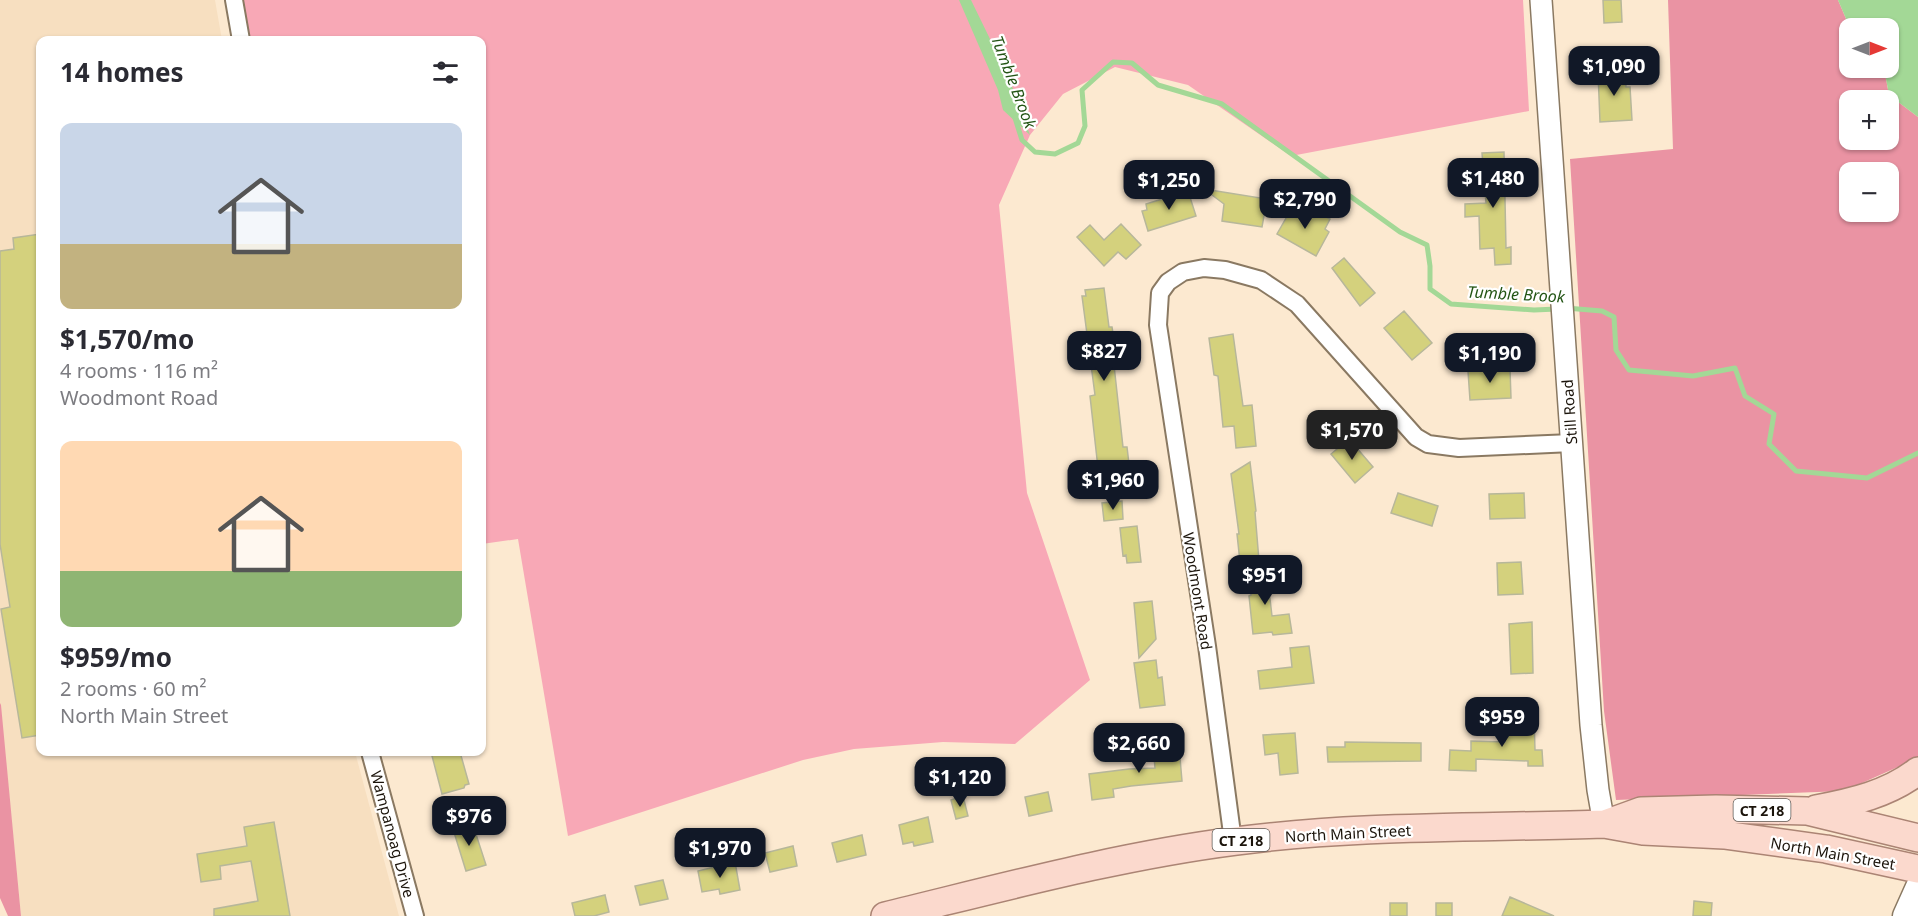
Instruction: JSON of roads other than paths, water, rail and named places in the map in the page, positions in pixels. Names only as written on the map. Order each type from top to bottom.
[{"type":"main road","points":[[1807,811],[1861,801],[1906,780],[1918,771]]},
{"type":"main road","name":"North Main Street","points":[[1604,824],[1641,811],[1716,809],[1807,811],[1918,838]]},
{"type":"main road","name":"North Main Street","points":[[885,916],[1102,865],[1233,841],[1344,831],[1604,824],[1643,831],[1724,835],[1815,848],[1918,869]]},
{"type":"main road","points":[[1905,916],[1918,887]]},
{"type":"street","points":[[234,0],[239,36]]},
{"type":"street","name":"Still Road","points":[[1541,0],[1591,725],[1604,824]]},
{"type":"street","name":"Woodmont Road","points":[[1233,841],[1207,645],[1158,325],[1160,293],[1168,282],[1183,272],[1204,268],[1225,270],[1261,280],[1297,304],[1416,437],[1428,444],[1459,448],[1572,443]]},
{"type":"street","name":"Wampanoag Drive","points":[[371,756],[415,916]]},
{"type":"waterway","name":"Tumble Brook","points":[[1015,118],[1022,140],[1035,152],[1055,154],[1078,143],[1085,126],[1082,90],[1113,62],[1132,63],[1158,85],[1222,104],[1400,232],[1427,245],[1430,289],[1451,304],[1534,310],[1557,309]]},
{"type":"waterway","name":"Tumble Brook","points":[[1566,308],[1602,311],[1614,317],[1616,350],[1629,370],[1693,376],[1735,368],[1745,396],[1774,414],[1769,444],[1796,471],[1867,478],[1918,453]]}]
